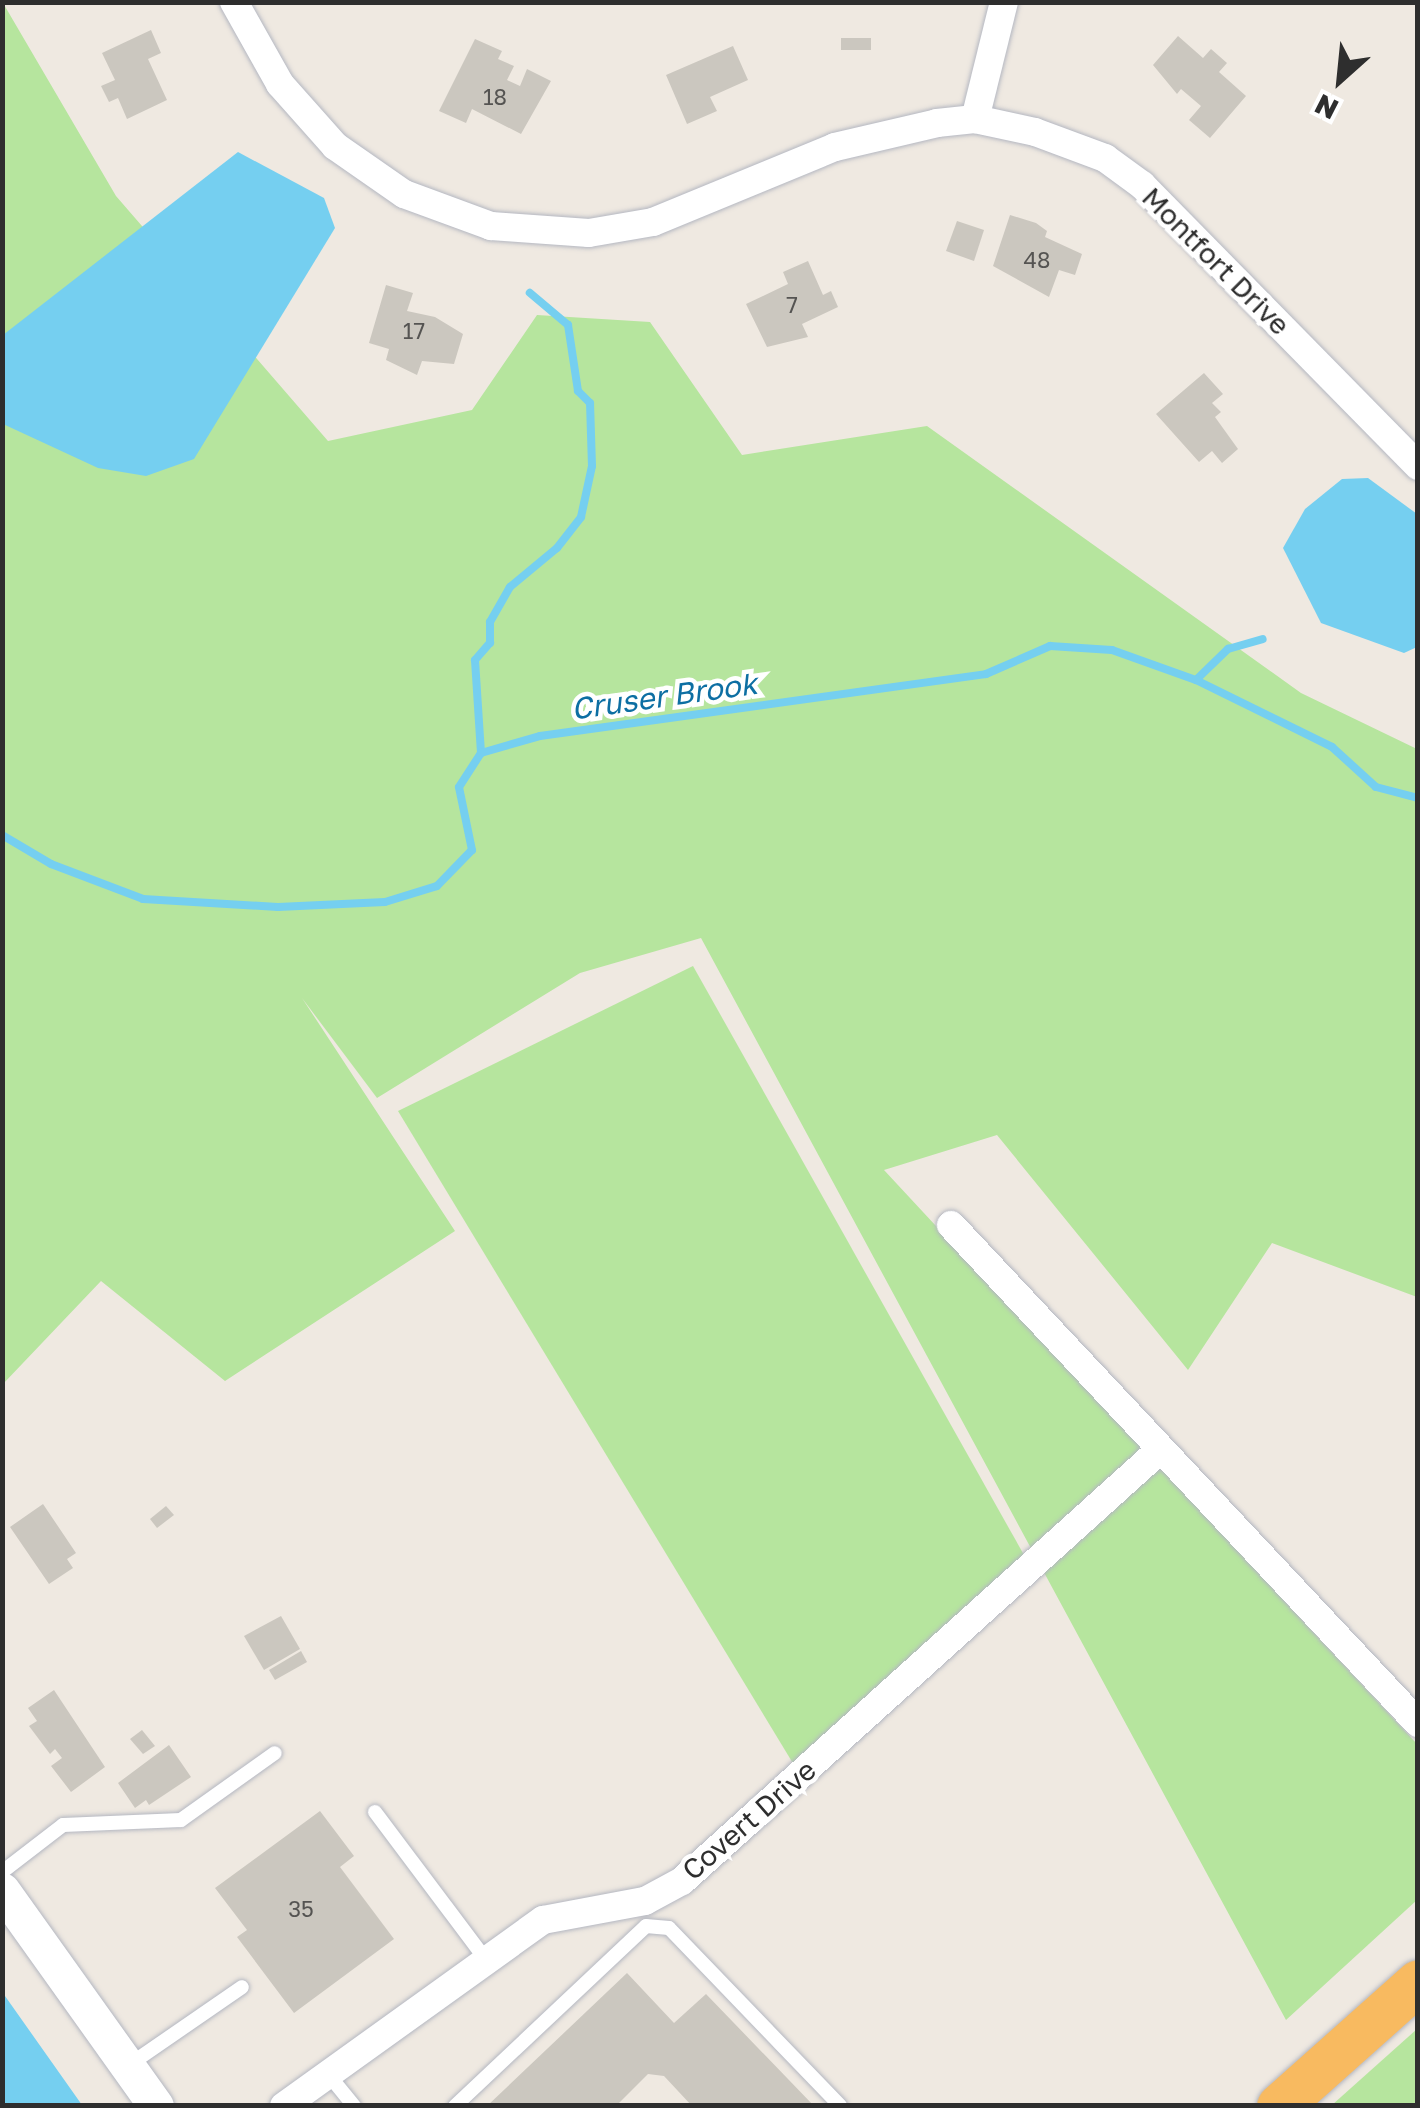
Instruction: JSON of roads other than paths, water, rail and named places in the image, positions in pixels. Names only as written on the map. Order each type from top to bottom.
[{"type":"highway","points":[[1278,2106],[1418,1982]]},
{"type":"street","name":"Montfort Drive","points":[[234,2],[280,84],[335,146],[404,194],[491,226],[588,233],[653,222],[835,147],[975,119],[1035,132],[1106,158],[1142,185],[1418,466]]},
{"type":"street","points":[[975,119],[1004,2]]},
{"type":"street","points":[[951,1225],[1418,1723]]},
{"type":"street","name":"Covert Drive","points":[[284,2106],[542,1920],[646,1914],[1161,1449]]},
{"type":"street","points":[[2,1890],[156,2106]]},
{"type":"lane","points":[[2,1872],[63,1825],[182,1820],[276,1753]]},
{"type":"lane","points":[[376,1812],[486,1960]]},
{"type":"lane","points":[[455,2106],[646,1914],[669,1928],[840,2106]]},
{"type":"lane","points":[[128,2066],[242,1987]]},
{"type":"lane","points":[[328,2074],[354,2106]]},
{"type":"water","points":[[238,152],[324,198],[335,228],[194,459],[146,476],[98,468],[3,424],[3,335]]},
{"type":"water","points":[[1368,478],[1417,514],[1417,647],[1404,653],[1321,623],[1283,548],[1305,509],[1342,479]]},
{"type":"water","points":[[3,1992],[5,1996],[82,2105],[3,2105]]},
{"type":"waterway","points":[[481,753],[475,660],[490,643],[490,622],[510,587],[557,548],[581,517],[592,466],[590,403],[578,391],[568,325],[530,293]]},
{"type":"waterway","points":[[1196,680],[1228,649],[1263,639]]},
{"type":"waterway","name":"Cruser Brook","points":[[2,835],[51,864],[143,899],[278,907],[385,902],[437,886],[472,850],[459,787],[481,753],[540,736],[986,674],[1050,646],[1112,650],[1196,680],[1332,747],[1376,787],[1418,798]]}]
